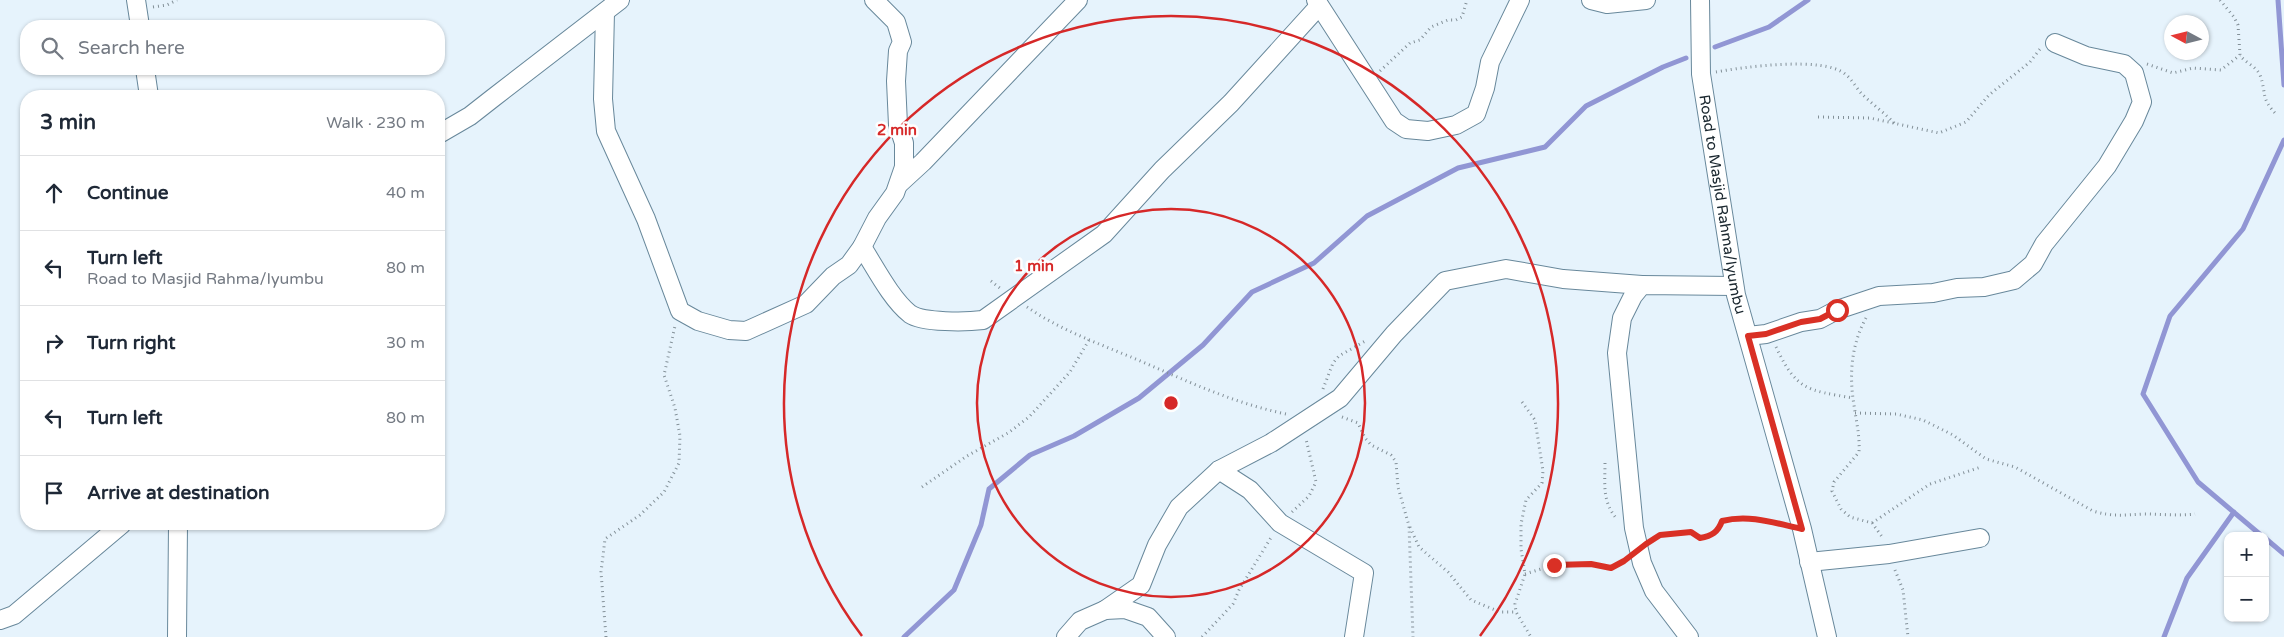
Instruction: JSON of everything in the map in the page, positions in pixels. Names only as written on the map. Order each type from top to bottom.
[{"type":"street","points":[[445,131],[470,116],[620,0]]},
{"type":"street","points":[[605,12],[603,90],[606,131],[646,219],[680,311],[698,321],[729,330],[746,331],[806,304],[833,276],[849,265],[862,247],[877,218],[895,194],[904,167],[904,143],[898,125],[896,81],[898,51],[902,42],[896,22],[874,0]]},
{"type":"street","points":[[898,184],[923,162],[1078,0]]},
{"type":"street","points":[[862,247],[899,302],[910,314],[922,319],[966,322],[983,320],[1104,234],[1162,170],[1232,103],[1318,3],[1394,121],[1406,129],[1428,131],[1456,125],[1476,114],[1485,88],[1490,62],[1520,0]]},
{"type":"street","points":[[1591,0],[1607,4],[1646,0]]},
{"type":"street","name":"Road to Masjid Rahma/Iyumbu","points":[[1700,0],[1701,74],[1734,286],[1757,335],[1827,637]]},
{"type":"street","points":[[137,4],[139,20]]},
{"type":"street","points":[[1757,335],[1801,322],[1820,319],[1837,310],[1879,296],[1934,294],[1957,288],[1984,287],[2014,280],[2033,264],[2044,244],[2107,166],[2134,121],[2142,102],[2134,73],[2124,64],[2086,56],[2055,44]]},
{"type":"street","points":[[146,75],[148,90]]},
{"type":"street","points":[[1166,637],[1148,617],[1142,603],[1142,585],[1157,545],[1179,507],[1219,470],[1271,443],[1340,398],[1394,334],[1446,281],[1506,269],[1563,279],[1642,285],[1734,286]]},
{"type":"street","points":[[1642,285],[1633,296],[1622,318],[1617,352],[1634,528],[1642,563],[1654,591],[1689,637]]},
{"type":"street","points":[[1219,470],[1250,490],[1280,523],[1364,573],[1354,637]]},
{"type":"street","points":[[0,620],[14,615],[115,530]]},
{"type":"street","points":[[177,637],[178,530]]},
{"type":"street","points":[[1809,562],[1889,554],[1980,538]]},
{"type":"street","points":[[1066,637],[1080,621],[1105,610],[1142,585]]},
{"type":"street","points":[[1105,610],[1125,609],[1148,617]]},
{"type":"path","points":[[137,4],[167,5],[177,0]]},
{"type":"path","points":[[1376,76],[1391,59],[1410,43],[1420,40],[1431,27],[1462,17],[1467,0]]},
{"type":"path","points":[[2220,0],[2238,25],[2240,55],[2260,75],[2263,96],[2277,115]]},
{"type":"path","points":[[1818,117],[1870,118],[1939,133],[1966,122],[1989,95],[2030,62],[2044,45],[2055,44]]},
{"type":"path","points":[[2124,64],[2143,63],[2174,73],[2193,68],[2221,70],[2240,55]]},
{"type":"path","points":[[1701,74],[1741,67],[1776,64],[1804,64],[1833,69],[1844,73],[1862,94],[1896,125]]},
{"type":"path","points":[[991,281],[1042,318],[1089,340],[1213,393],[1265,410],[1309,418],[1324,388],[1333,363],[1339,356],[1373,336]]},
{"type":"path","points":[[1879,296],[1861,328],[1852,365],[1858,452],[1834,482],[1832,491],[1842,509],[1850,516],[1872,523],[1884,540],[1903,590],[1908,637]]},
{"type":"path","points":[[606,637],[601,572],[605,539],[640,515],[664,492],[679,463],[680,436],[675,408],[664,375],[680,311]]},
{"type":"path","points":[[1757,335],[1770,336],[1783,363],[1796,381],[1818,392],[1853,398]]},
{"type":"path","points":[[922,487],[967,456],[995,441],[1029,418],[1070,372],[1089,340]]},
{"type":"path","points":[[1522,402],[1535,420],[1543,471],[1542,483],[1526,500],[1521,524],[1521,549],[1525,574],[1515,604],[1516,612],[1531,637]]},
{"type":"path","points":[[1855,413],[1896,414],[1923,420],[1953,435],[1986,459],[2015,467],[2063,495],[2099,513],[2118,516],[2195,514]]},
{"type":"path","points":[[1335,417],[1346,418],[1358,423],[1365,438],[1371,445],[1391,455],[1396,462],[1398,487],[1409,526],[1419,547],[1448,572],[1471,600],[1500,612],[1516,612]]},
{"type":"path","points":[[1872,523],[1930,484],[1981,467]]},
{"type":"path","points":[[1525,574],[1554,565],[1591,564],[1611,568],[1660,535],[1691,532],[1700,538],[1708,537],[1719,530],[1722,521],[1733,518],[1749,518],[1802,529]]},
{"type":"path","points":[[1409,526],[1413,637]]},
{"type":"waterway","points":[[1715,47],[1769,27],[1808,0]]},
{"type":"waterway","points":[[2278,0],[2284,85]]},
{"type":"waterway","points":[[904,637],[954,590],[981,525],[989,489],[1030,455],[1074,436],[1139,398],[1203,345],[1252,292],[1314,263],[1367,216],[1458,168],[1545,147],[1586,106],[1663,67],[1686,58]]},
{"type":"waterway","points":[[2257,532],[2198,482],[2143,394],[2170,316],[2243,229],[2284,140]]},
{"type":"waterway","points":[[2164,637],[2187,578],[2234,512]]},
{"type":"waterway","points":[[2269,541],[2284,554]]},
{"type":"route","points":[[1554,565],[1591,564],[1611,568],[1660,535],[1691,532],[1700,538],[1708,537],[1719,530],[1722,521],[1733,518],[1749,518],[1802,529],[1748,336],[1766,334],[1801,322],[1820,319],[1837,310]]}]
